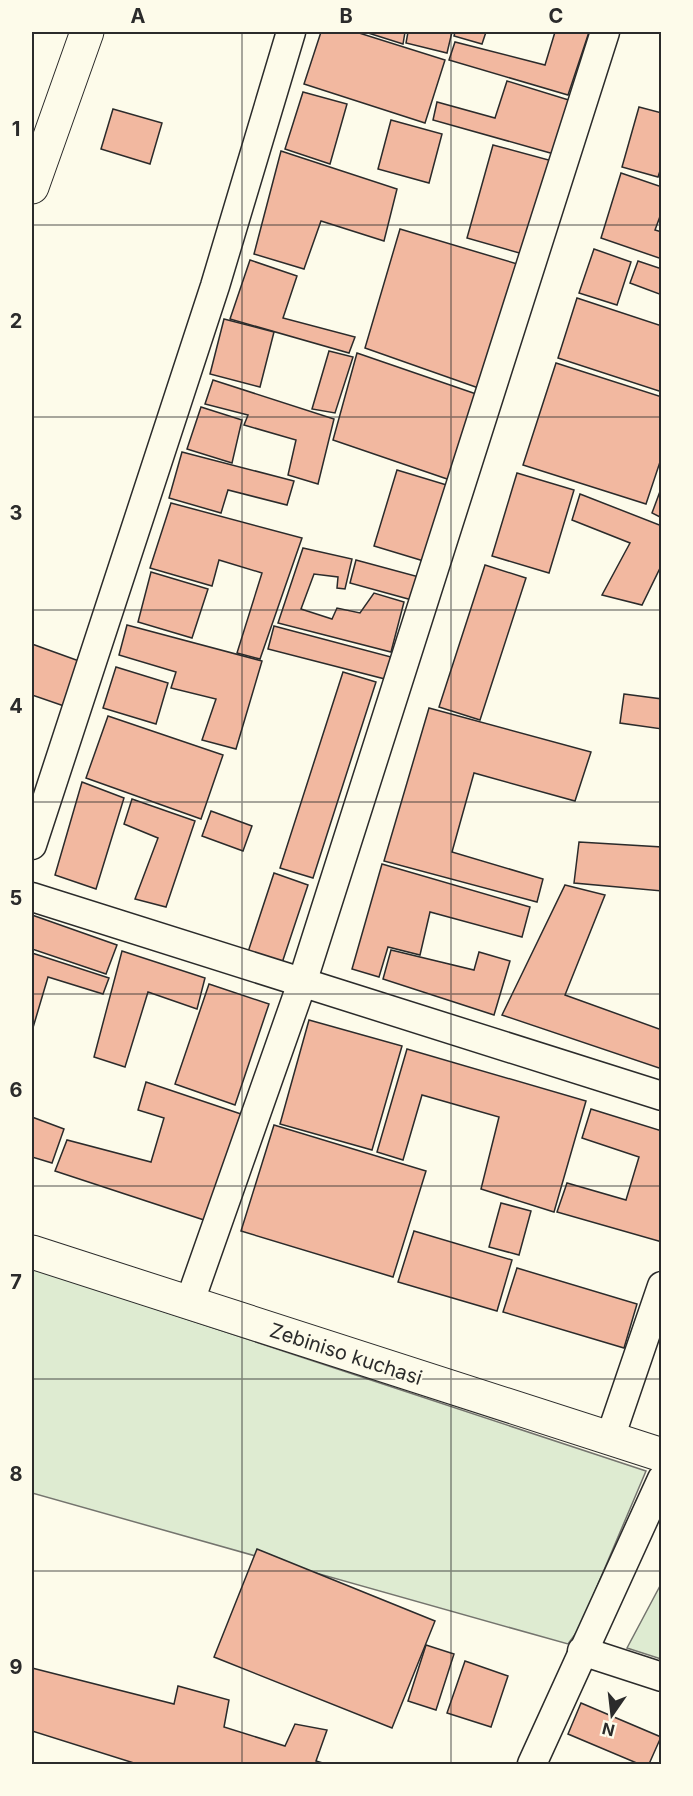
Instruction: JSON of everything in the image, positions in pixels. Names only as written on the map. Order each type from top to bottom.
[{"type":"street","points":[[32,187],[87,32]]},
{"type":"street","points":[[32,844],[215,286],[291,32]]},
{"type":"street","points":[[189,1304],[302,983],[605,32]]},
{"type":"street","points":[[32,897],[662,1096]]},
{"type":"street","name":"Zebiniso kuchasi","points":[[32,1252],[662,1455]]},
{"type":"street","points":[[610,1438],[662,1286]]},
{"type":"street","points":[[532,1764],[662,1479]]},
{"type":"street","points":[[582,1651],[662,1677]]},
{"type":"green space","points":[[32,1268],[646,1471],[579,1629],[568,1644],[32,1493]]},
{"type":"green space","points":[[661,1584],[661,1659],[627,1648]]},
{"type":"building","points":[[321,32],[356,32],[445,60],[425,123],[304,84]]},
{"type":"building","points":[[365,32],[405,32],[403,44]]},
{"type":"building","points":[[408,32],[452,32],[447,53],[406,43]]},
{"type":"building","points":[[455,32],[486,32],[482,44],[454,36]]},
{"type":"building","points":[[555,32],[589,32],[568,95],[449,60],[455,42],[545,65]]},
{"type":"building","points":[[507,81],[572,101],[554,154],[433,120],[437,102],[495,118]]},
{"type":"building","points":[[303,92],[347,104],[330,164],[285,149]]},
{"type":"building","points":[[639,107],[662,113],[662,165],[658,177],[622,167]]},
{"type":"building","points":[[113,109],[162,123],[150,164],[101,149]]},
{"type":"building","points":[[391,120],[442,134],[429,183],[378,169]]},
{"type":"building","points":[[493,145],[556,162],[530,256],[467,238]]},
{"type":"building","points":[[281,151],[397,189],[384,241],[321,221],[304,269],[254,254]]},
{"type":"building","points":[[621,173],[662,187],[662,211],[655,230],[662,232],[662,259],[601,238]]},
{"type":"building","points":[[400,229],[524,266],[487,391],[365,348]]},
{"type":"building","points":[[594,249],[631,262],[617,305],[579,293]]},
{"type":"building","points":[[250,260],[297,276],[283,318],[355,337],[349,353],[230,319]]},
{"type":"building","points":[[638,261],[662,269],[662,295],[630,283]]},
{"type":"building","points":[[577,298],[662,326],[662,392],[558,358]]},
{"type":"building","points":[[224,319],[274,332],[260,387],[210,374]]},
{"type":"building","points":[[329,351],[353,357],[335,413],[312,409]]},
{"type":"building","points":[[357,353],[482,396],[453,481],[333,440]]},
{"type":"building","points":[[556,363],[662,397],[662,456],[646,504],[523,465]]},
{"type":"building","points":[[213,380],[334,419],[318,484],[288,475],[296,440],[244,425],[248,415],[205,404]]},
{"type":"building","points":[[201,407],[242,420],[232,463],[187,449]]},
{"type":"building","points":[[182,452],[294,481],[287,505],[228,490],[221,513],[169,498]]},
{"type":"building","points":[[397,470],[450,486],[427,562],[374,546]]},
{"type":"building","points":[[517,473],[574,490],[549,573],[492,556]]},
{"type":"building","points":[[662,486],[662,518],[652,513]]},
{"type":"building","points":[[580,494],[662,526],[662,564],[642,605],[602,595],[630,543],[572,520]]},
{"type":"building","points":[[171,503],[302,538],[260,659],[237,653],[262,573],[219,560],[212,586],[150,568]]},
{"type":"building","points":[[303,548],[352,559],[345,589],[337,588],[338,577],[314,574],[301,609],[332,619],[337,608],[360,613],[374,593],[404,602],[391,652],[278,623]]},
{"type":"building","points":[[356,560],[419,577],[412,600],[350,583]]},
{"type":"building","points":[[485,565],[526,578],[480,720],[439,707]]},
{"type":"building","points":[[151,572],[208,589],[192,638],[138,622]]},
{"type":"building","points":[[127,625],[262,661],[236,749],[202,740],[216,699],[171,688],[176,672],[119,655]]},
{"type":"building","points":[[274,626],[391,657],[385,679],[268,649]]},
{"type":"building","points":[[32,644],[79,661],[64,706],[32,695]]},
{"type":"building","points":[[116,667],[168,683],[156,724],[103,708]]},
{"type":"building","points":[[343,672],[376,682],[313,878],[280,868]]},
{"type":"building","points":[[624,694],[662,699],[662,729],[620,723]]},
{"type":"building","points":[[429,708],[591,752],[575,801],[474,773],[452,852],[543,879],[537,902],[384,861]]},
{"type":"building","points":[[108,716],[223,755],[201,819],[86,778]]},
{"type":"building","points":[[82,782],[124,798],[96,889],[55,875]]},
{"type":"building","points":[[132,799],[195,821],[166,907],[135,899],[158,838],[124,824]]},
{"type":"building","points":[[211,811],[252,826],[243,851],[202,836]]},
{"type":"building","points":[[579,842],[662,847],[662,891],[574,883]]},
{"type":"building","points":[[382,864],[530,907],[522,937],[430,912],[420,955],[388,947],[379,977],[352,969]]},
{"type":"building","points":[[274,873],[308,885],[282,963],[248,952]]},
{"type":"building","points":[[565,885],[605,895],[565,995],[662,1030],[662,1069],[502,1015]]},
{"type":"building","points":[[32,915],[117,945],[106,974],[32,949]]},
{"type":"building","points":[[391,950],[474,970],[479,952],[510,961],[494,1015],[383,979]]},
{"type":"building","points":[[122,951],[205,978],[197,1009],[148,992],[125,1067],[94,1057]]},
{"type":"building","points":[[32,953],[109,978],[103,994],[48,977],[32,1031]]},
{"type":"building","points":[[209,984],[269,1004],[235,1105],[175,1084]]},
{"type":"building","points":[[309,1020],[402,1046],[372,1150],[280,1124]]},
{"type":"building","points":[[407,1049],[586,1101],[554,1212],[481,1189],[499,1117],[422,1095],[403,1160],[377,1152]]},
{"type":"building","points":[[146,1082],[241,1114],[204,1220],[55,1171],[67,1140],[151,1162],[164,1118],[138,1110]]},
{"type":"building","points":[[591,1109],[662,1131],[662,1242],[557,1212],[567,1183],[626,1200],[639,1157],[582,1138]]},
{"type":"building","points":[[32,1117],[64,1129],[52,1163],[32,1157]]},
{"type":"building","points":[[274,1125],[426,1171],[393,1277],[241,1231]]},
{"type":"building","points":[[501,1203],[531,1211],[519,1255],[489,1247]]},
{"type":"building","points":[[414,1231],[512,1260],[497,1311],[398,1282]]},
{"type":"building","points":[[517,1268],[637,1304],[624,1348],[503,1312]]},
{"type":"building","points":[[257,1549],[435,1621],[392,1728],[214,1657]]},
{"type":"building","points":[[426,1645],[454,1654],[436,1710],[408,1701]]},
{"type":"building","points":[[465,1661],[508,1676],[491,1727],[447,1713]]},
{"type":"building","points":[[32,1668],[174,1704],[178,1686],[229,1700],[224,1727],[285,1746],[295,1724],[327,1730],[316,1761],[326,1764],[137,1764],[32,1731]]},
{"type":"building","points":[[581,1703],[661,1737],[649,1764],[639,1764],[568,1734]]}]
